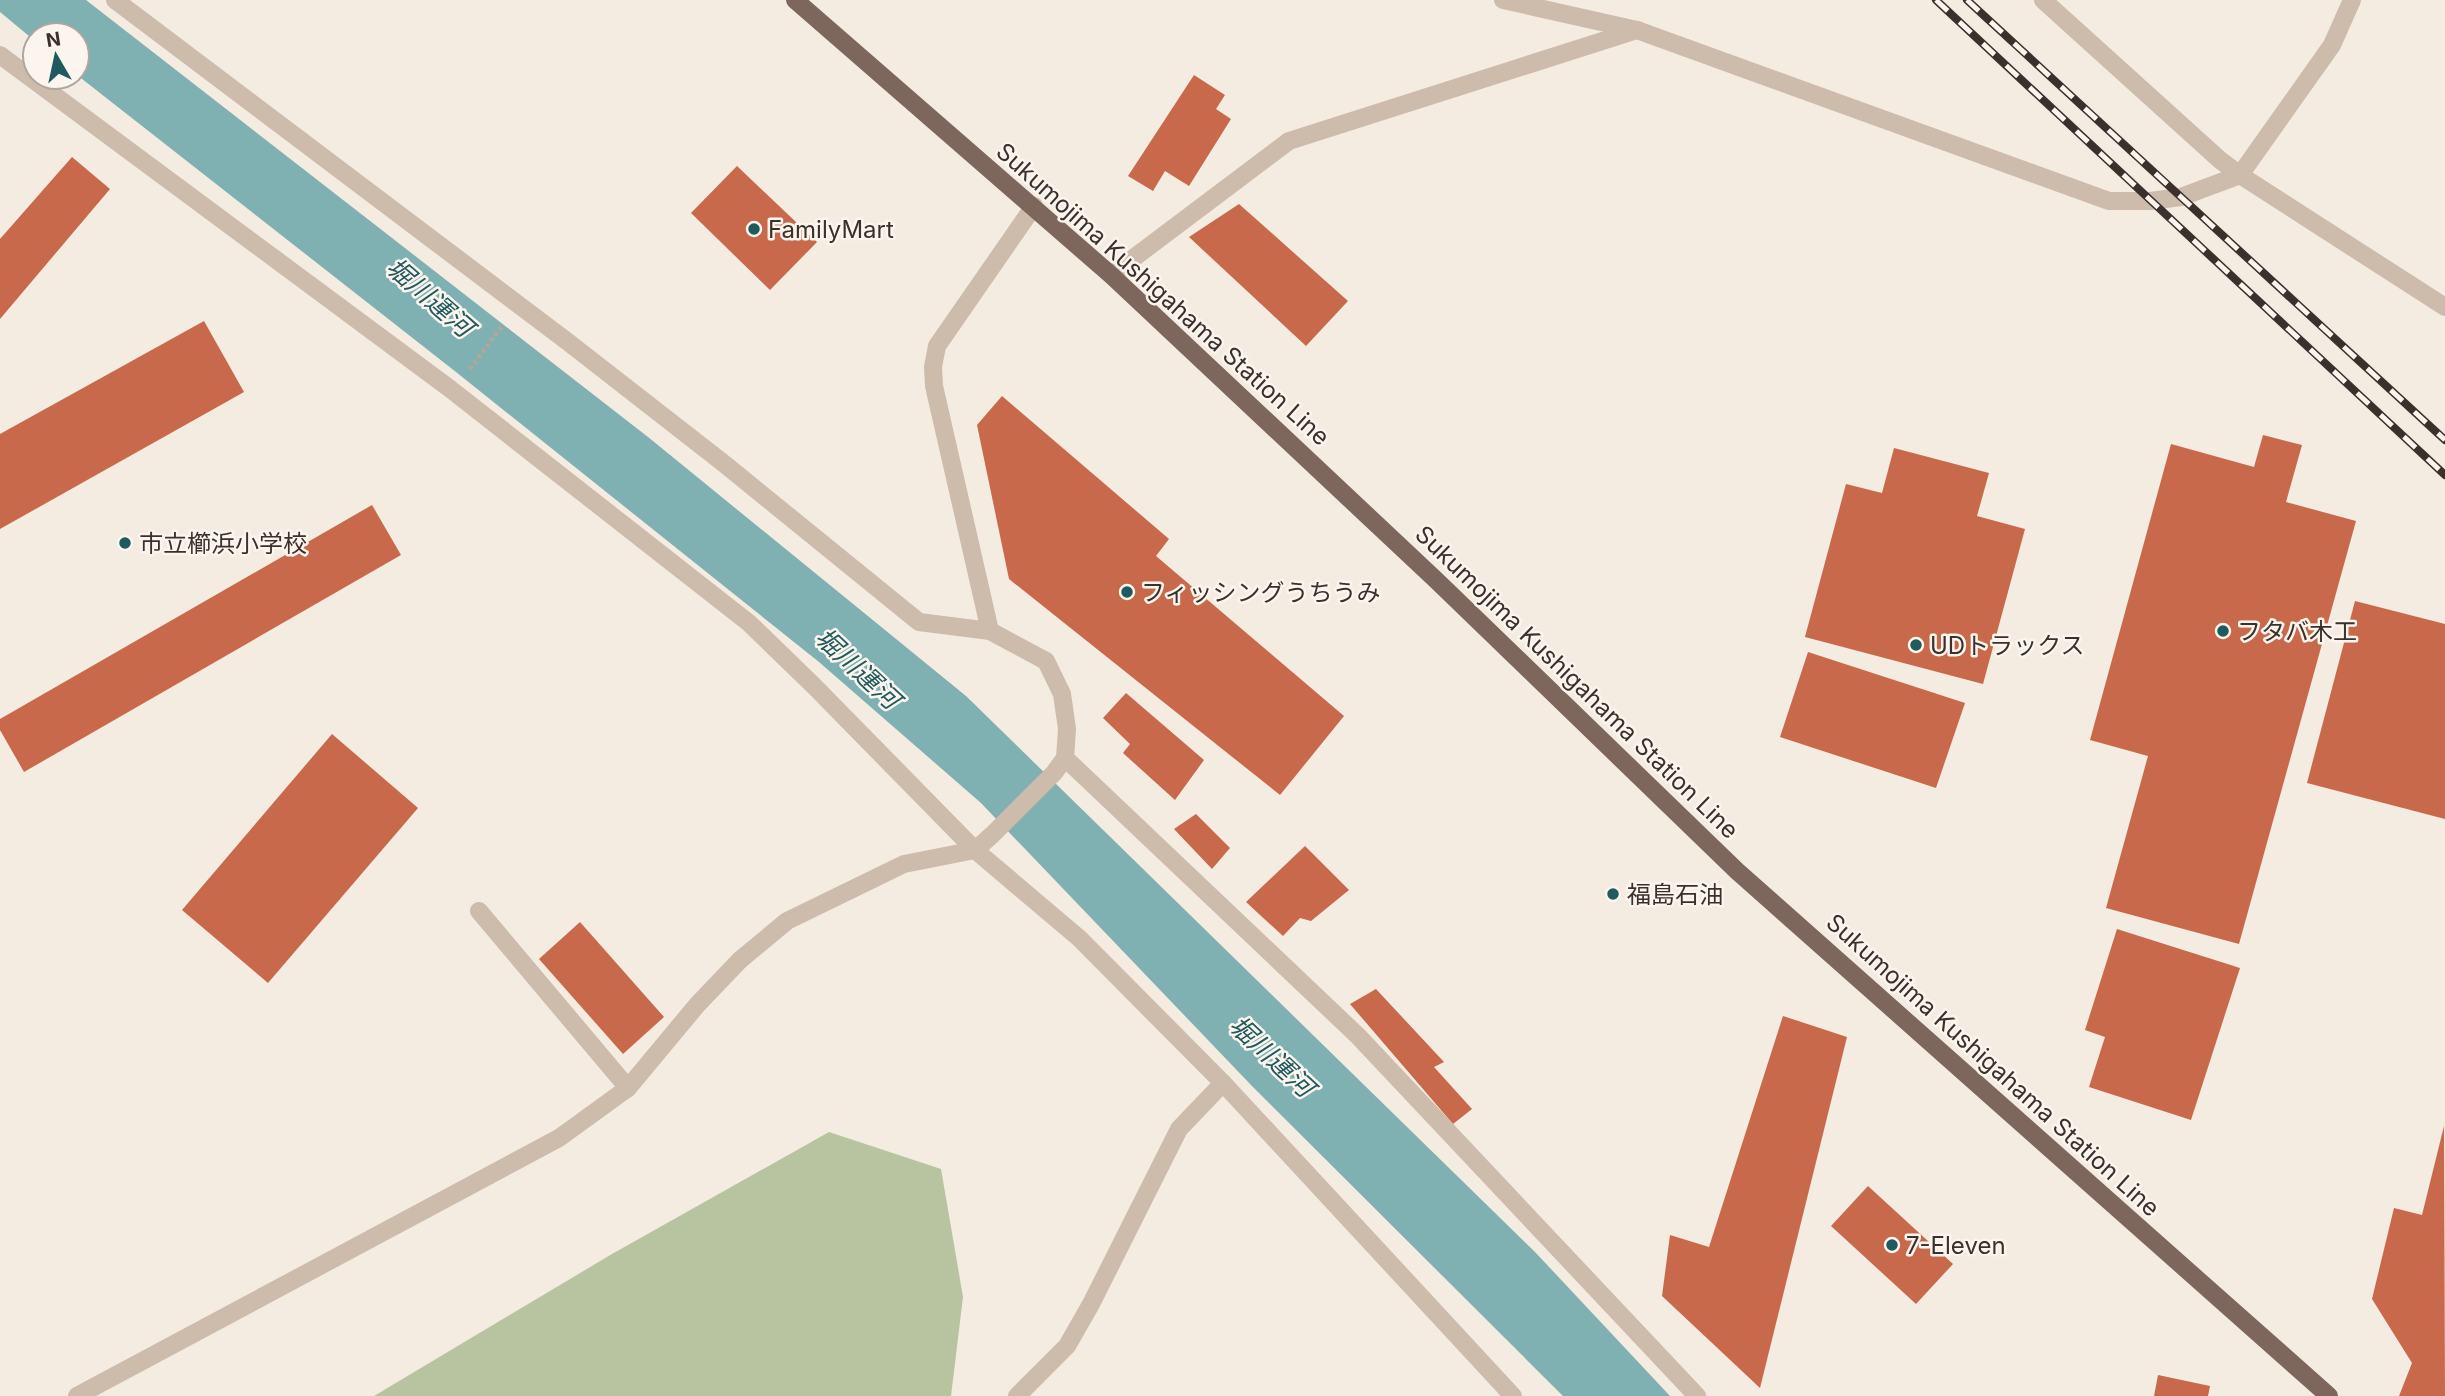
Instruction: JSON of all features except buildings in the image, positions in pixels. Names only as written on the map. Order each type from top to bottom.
[{"type":"main road","name":"Sukumojima Kushigahama Station Line","points":[[795,0],[1111,275],[1436,580],[1737,871],[2329,1396]]},
{"type":"street","points":[[77,1396],[559,1138],[628,1088],[697,1005],[740,960],[787,921],[904,864],[975,849],[1054,773],[1065,758],[1067,729],[1062,694],[1046,661],[990,631],[919,622],[722,462],[568,342],[115,0]]},
{"type":"street","points":[[1503,0],[1637,30],[2109,201],[2150,201],[2181,197],[2240,175],[2332,46],[2352,0]]},
{"type":"street","points":[[2043,0],[2220,160],[2445,307]]},
{"type":"street","points":[[1111,275],[1289,141],[1637,30]]},
{"type":"street","points":[[0,55],[449,388],[749,623],[975,849],[1079,938],[1223,1083],[1513,1396]]},
{"type":"street","points":[[990,631],[934,386],[933,367],[937,346],[1034,206]]},
{"type":"street","points":[[1065,758],[1358,1036],[1697,1396]]},
{"type":"street","points":[[479,911],[628,1088]]},
{"type":"street","points":[[1017,1396],[1067,1346],[1180,1129],[1223,1083]]},
{"type":"path","points":[[469,371],[507,320]]},
{"type":"green space","points":[[829,1132],[941,1169],[963,1297],[951,1396],[374,1396],[612,1254]]},
{"type":"water","name":"堀川運河","points":[[0,0],[86,0],[648,437],[966,696],[1535,1252],[1670,1396],[1563,1396],[1252,1086],[981,803],[819,662],[456,372],[91,86],[91,21],[21,21],[21,29],[0,12]]},
{"type":"railway","points":[[1936,0],[2445,475]]},
{"type":"railway","points":[[1967,0],[2445,440]]},
{"type":"place","name":"FamilyMart","points":[[754,229]]},
{"type":"place","name":"市立櫛浜小学校","points":[[125,543]]},
{"type":"place","name":"フィッシングうちうみ","points":[[1127,592]]},
{"type":"place","name":"フタバ木工","points":[[2223,631]]},
{"type":"place","name":"UDトラックス","points":[[1916,645]]},
{"type":"place","name":"福島石油","points":[[1613,894]]},
{"type":"place","name":"7-Eleven","points":[[1892,1245]]}]
